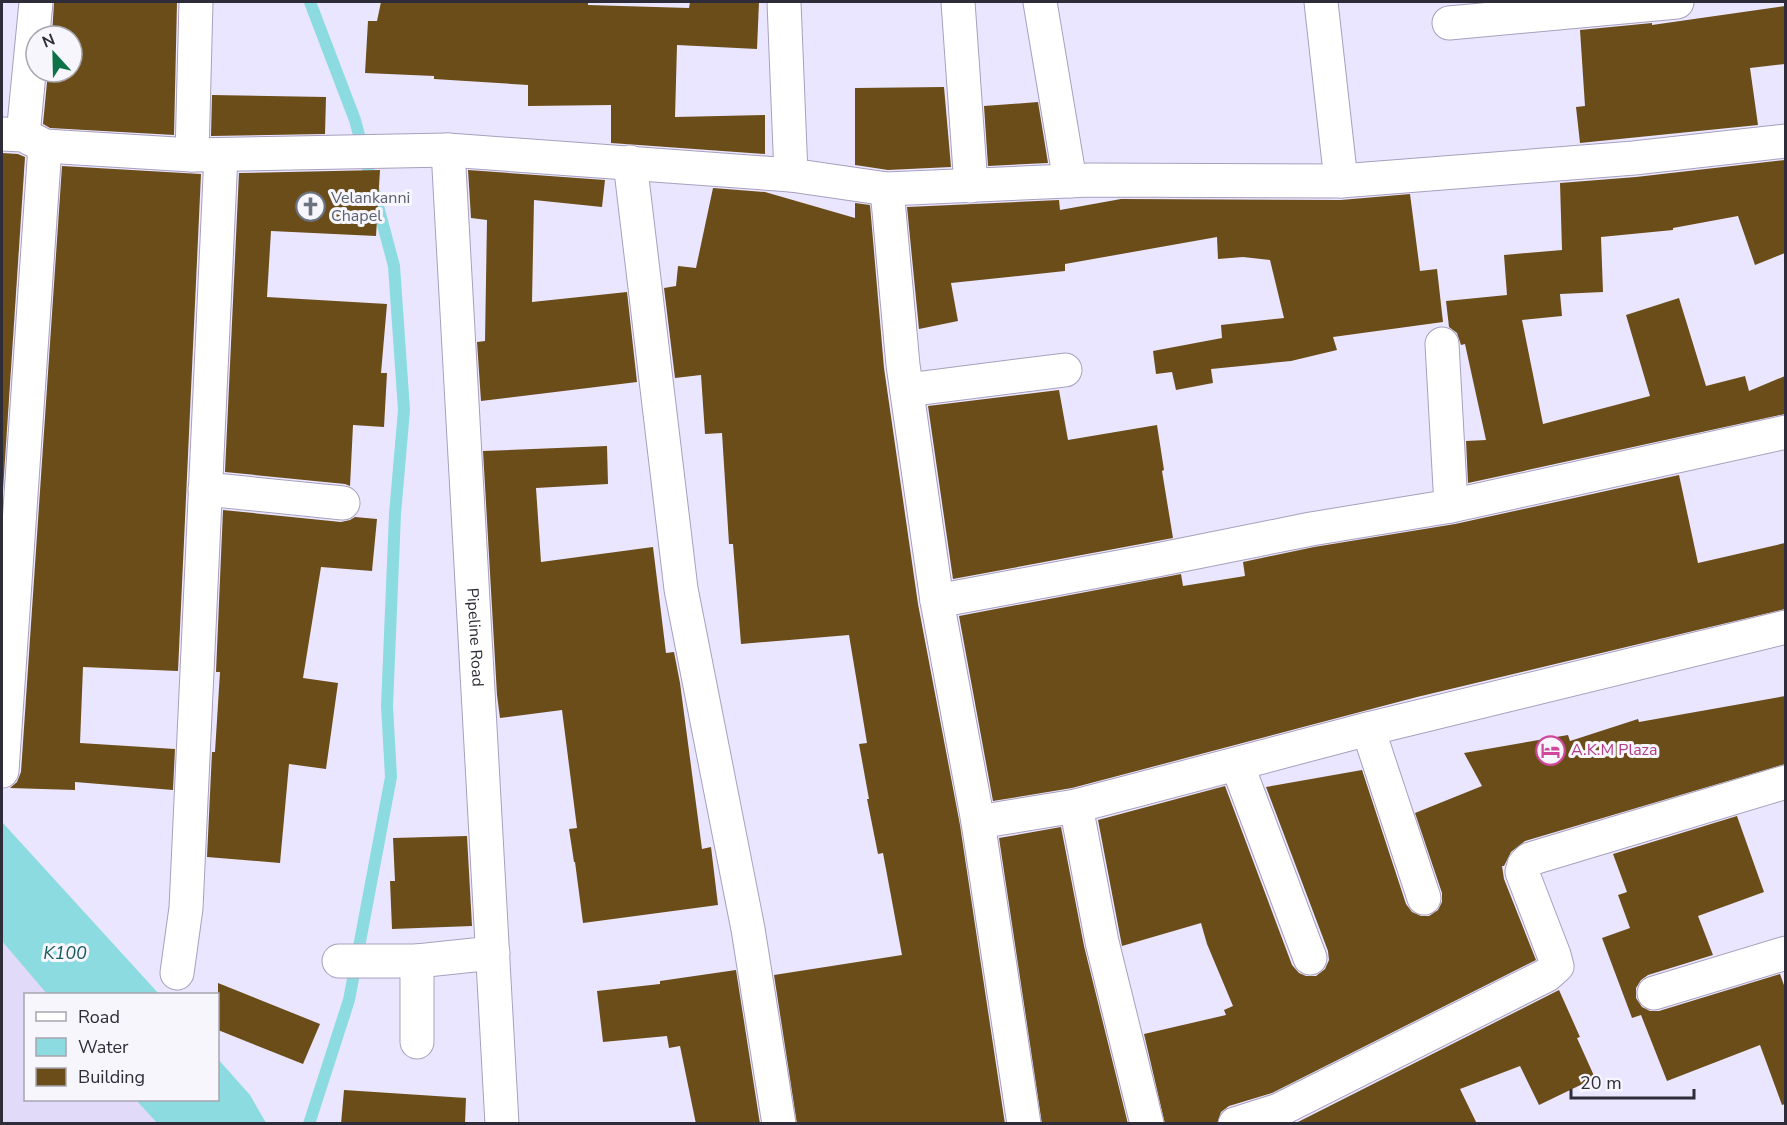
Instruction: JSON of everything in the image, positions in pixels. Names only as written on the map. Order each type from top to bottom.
[{"type":"street","points":[[2,771],[23,138],[36,2]]},
{"type":"street","points":[[177,973],[186,908],[205,489],[206,155],[196,2]]},
{"type":"street","points":[[784,2],[791,175]]},
{"type":"street","points":[[958,2],[971,186]]},
{"type":"street","points":[[1040,2],[1070,181]]},
{"type":"street","points":[[1321,2],[1341,181]]},
{"type":"street","points":[[1449,23],[1677,2]]},
{"type":"street","points":[[23,138],[206,155],[448,150],[791,175],[887,189],[1070,181],[1341,181],[1634,158],[1785,141]]},
{"type":"street","name":"Pipeline Road","points":[[448,150],[502,1124]]},
{"type":"street","points":[[630,162],[681,589],[748,929],[779,1124]]},
{"type":"street","points":[[887,189],[903,364],[937,601],[978,822],[1024,1124]]},
{"type":"street","points":[[1442,344],[1451,506]]},
{"type":"street","points":[[907,390],[1065,370]]},
{"type":"street","points":[[937,601],[1311,529],[1451,506],[1785,432]]},
{"type":"street","points":[[205,489],[343,503]]},
{"type":"street","points":[[978,822],[1076,806],[1368,729],[1785,627]]},
{"type":"street","points":[[1368,729],[1424,898]]},
{"type":"street","points":[[1237,764],[1310,958]]},
{"type":"street","points":[[1235,1124],[1279,1110],[1547,975],[1557,966],[1522,872],[1524,865],[1530,859],[1785,782]]},
{"type":"street","points":[[1076,806],[1102,942],[1146,1124]]},
{"type":"street","points":[[339,961],[417,961],[493,953]]},
{"type":"street","points":[[1654,993],[1785,953]]},
{"type":"street","points":[[417,961],[417,1042]]},
{"type":"shaded area","points":[[2,941],[46,993],[24,993],[24,1101],[137,1101],[157,1123],[2,1123]]},
{"type":"water","name":"K100","points":[[2,822],[158,993],[46,993],[2,941]]},
{"type":"water","points":[[219,1060],[250,1095],[266,1123],[157,1123],[137,1101],[219,1101]]},
{"type":"building","points":[[54,2],[177,2],[174,135],[50,128],[43,124],[47,84],[84,84],[84,24],[53,24]]},
{"type":"building","points":[[381,2],[588,2],[588,5],[689,8],[690,2],[759,2],[757,49],[677,45],[675,117],[765,115],[765,154],[611,143],[611,105],[528,106],[528,85],[434,79],[434,76],[365,73],[368,21],[377,21]]},
{"type":"building","points":[[1785,6],[1785,64],[1750,68],[1758,125],[1580,143],[1576,107],[1585,106],[1580,30],[1652,23],[1652,25]]},
{"type":"building","points":[[944,87],[951,167],[888,170],[855,165],[855,88]]},
{"type":"building","points":[[212,95],[326,97],[325,134],[211,136]]},
{"type":"building","points":[[1038,102],[1048,163],[988,166],[984,106]]},
{"type":"building","points":[[2,153],[25,157],[2,505]]},
{"type":"building","points":[[1785,160],[1785,253],[1755,265],[1738,216],[1673,228],[1673,230],[1601,237],[1603,292],[1560,294],[1562,316],[1522,320],[1543,424],[1650,396],[1626,315],[1679,298],[1706,386],[1745,376],[1749,391],[1785,376],[1785,414],[1468,483],[1466,441],[1486,440],[1465,344],[1461,345],[1457,333],[1449,327],[1446,301],[1507,295],[1504,255],[1562,250],[1560,183]]},
{"type":"building","points":[[62,166],[201,174],[178,671],[83,667],[80,743],[175,749],[173,790],[75,782],[75,790],[10,788],[17,782],[21,772]]},
{"type":"building","points":[[380,170],[376,236],[271,231],[267,297],[387,304],[381,373],[387,373],[384,427],[353,425],[350,486],[225,472],[239,173]]},
{"type":"building","points":[[468,170],[605,180],[602,207],[534,200],[532,302],[627,292],[637,382],[481,401],[477,342],[485,341],[487,220],[471,218]]},
{"type":"building","points":[[713,188],[765,192],[855,218],[855,203],[870,205],[884,368],[918,604],[960,825],[1005,1124],[797,1124],[774,975],[902,955],[883,853],[878,854],[867,799],[869,799],[859,744],[867,743],[849,635],[741,644],[733,544],[729,544],[722,433],[705,434],[701,375],[675,378],[664,288],[676,286],[678,266],[696,268]]},
{"type":"building","points":[[1410,194],[1420,271],[1437,269],[1443,322],[1333,337],[1337,350],[1291,361],[1211,369],[1213,383],[1176,390],[1172,372],[1156,374],[1153,351],[1222,338],[1221,325],[1284,318],[1270,260],[1243,257],[1218,259],[1217,237],[1065,264],[1065,271],[951,283],[958,321],[919,329],[907,207],[1059,200],[1060,210],[1121,199],[1341,200]]},
{"type":"building","points":[[1059,390],[1068,440],[1157,425],[1173,538],[953,579],[928,406]]},
{"type":"building","points":[[607,446],[608,484],[536,488],[541,562],[653,547],[666,653],[674,652],[702,849],[711,847],[718,905],[583,923],[569,829],[577,828],[562,710],[500,718],[483,451]]},
{"type":"building","points":[[1679,475],[1698,563],[1785,543],[1785,609],[1417,697],[1072,788],[993,801],[959,616],[1181,574],[1183,586],[1245,576],[1243,562],[1314,547],[1455,524]]},
{"type":"building","points":[[223,510],[341,522],[355,517],[377,519],[372,571],[321,567],[303,678],[338,683],[326,769],[289,764],[280,863],[207,857],[212,752],[215,752],[220,672],[216,672]]},
{"type":"building","points":[[1785,696],[1785,764],[1525,841],[1511,852],[1502,866],[1504,879],[1536,960],[1272,1093],[1229,1106],[1221,1112],[1217,1124],[1165,1124],[1144,1034],[1226,1015],[1224,1010],[1233,1006],[1207,944],[1201,923],[1122,946],[1098,820],[1225,786],[1292,965],[1299,973],[1316,976],[1325,969],[1329,960],[1328,951],[1266,787],[1362,770],[1406,904],[1412,912],[1421,916],[1429,916],[1438,910],[1442,902],[1442,893],[1415,813],[1482,786],[1464,753],[1568,735],[1570,741],[1638,719],[1639,722]]},
{"type":"building","points":[[1737,816],[1764,892],[1698,916],[1713,955],[1648,975],[1636,988],[1636,998],[1642,1007],[1650,1011],[1659,1011],[1780,974],[1785,988],[1785,1104],[1782,1105],[1760,1045],[1667,1081],[1641,1015],[1632,1018],[1602,938],[1630,928],[1618,895],[1627,892],[1613,854]]},
{"type":"building","points":[[1061,827],[1084,946],[1128,1124],[1042,1124],[999,838]]},
{"type":"building","points":[[467,836],[472,926],[392,929],[390,881],[395,881],[393,838]]},
{"type":"building","points":[[736,970],[760,1124],[696,1124],[680,1046],[669,1048],[667,1036],[603,1042],[597,991],[660,984],[660,981]]},
{"type":"building","points":[[218,983],[320,1024],[303,1064],[219,1030]]},
{"type":"building","points":[[1559,990],[1595,1078],[1539,1105],[1520,1066],[1460,1089],[1477,1124],[1294,1124]]},
{"type":"building","points":[[344,1090],[466,1098],[465,1124],[341,1124]]},
{"type":"waterway","points":[[309,1124],[349,1000],[391,777],[387,706],[395,514],[404,410],[394,266],[355,120],[310,2]]},
{"type":"place","name":"Velankanni Chapel","points":[[310,207]]},
{"type":"place","name":"A.K.M Plaza","points":[[1550,750]]}]
